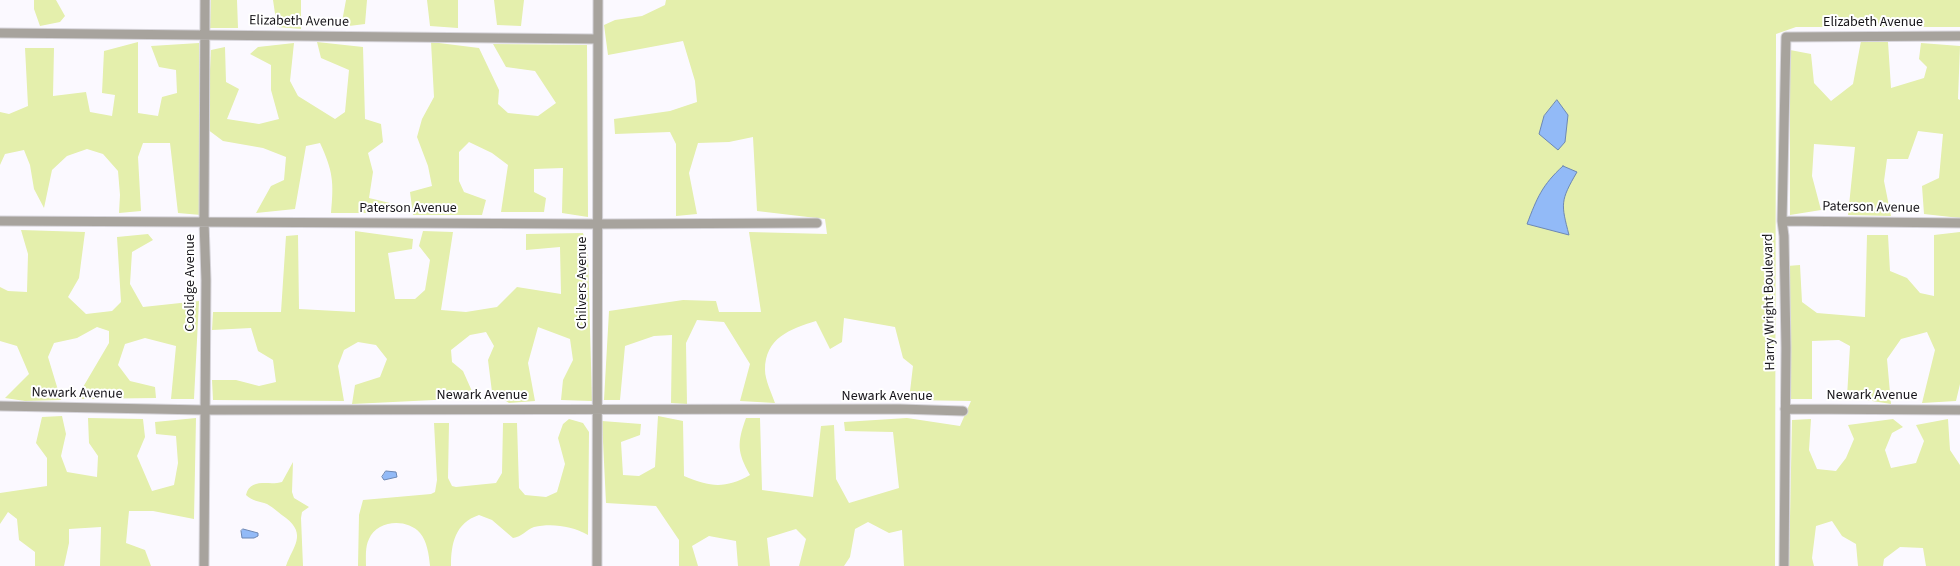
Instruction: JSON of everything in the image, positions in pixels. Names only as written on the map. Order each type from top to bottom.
[{"type":"street","name":"Coolidge Avenue","points":[[204,566],[205,0]]},
{"type":"street","name":"Chilvers Avenue","points":[[597,566],[596,224],[599,162],[598,0]]},
{"type":"street","name":"Elizabeth Avenue","points":[[0,33],[598,39]]},
{"type":"street","name":"Elizabeth Avenue","points":[[1786,37],[1960,36]]},
{"type":"street","name":"Harry Wright Boulevard","points":[[1784,566],[1785,273],[1782,221],[1786,37]]},
{"type":"street","name":"Paterson Avenue","points":[[0,220],[596,224],[817,223]]},
{"type":"street","name":"Paterson Avenue","points":[[1782,221],[1960,223]]},
{"type":"street","name":"Newark Avenue","points":[[0,406],[204,410],[900,409],[963,411]]},
{"type":"street","name":"Newark Avenue","points":[[1785,409],[1960,410]]},
{"type":"green space","points":[[34,0],[56,0],[65,16],[60,22],[40,26],[34,9]]},
{"type":"green space","points":[[211,0],[237,0],[238,28],[210,28]]},
{"type":"green space","points":[[273,0],[301,0],[301,29],[277,27]]},
{"type":"green space","points":[[346,0],[367,0],[365,24],[341,27]]},
{"type":"green space","points":[[427,0],[458,0],[458,28],[430,26]]},
{"type":"green space","points":[[494,0],[524,0],[521,26],[497,25]]},
{"type":"green space","points":[[666,0],[1960,0],[1960,27],[1796,27],[1776,34],[1775,566],[904,566],[902,530],[889,533],[868,522],[855,529],[850,557],[844,566],[799,566],[806,539],[796,529],[767,538],[770,566],[738,566],[736,541],[709,536],[692,546],[698,566],[679,566],[679,540],[656,506],[606,503],[602,421],[641,424],[640,435],[621,442],[623,475],[639,476],[655,467],[658,416],[683,421],[684,476],[717,485],[733,483],[750,475],[741,453],[741,434],[746,418],[760,418],[762,490],[813,497],[821,426],[834,425],[836,479],[849,503],[899,488],[893,432],[845,431],[844,422],[907,418],[960,426],[971,401],[909,400],[913,366],[903,358],[895,327],[844,318],[842,342],[830,349],[816,321],[788,332],[774,343],[766,359],[765,374],[775,403],[740,401],[750,364],[724,322],[697,320],[686,343],[687,404],[671,403],[672,335],[654,336],[625,346],[620,400],[604,400],[609,311],[683,300],[716,301],[719,312],[761,312],[749,232],[827,234],[825,219],[757,211],[753,137],[729,142],[698,143],[689,173],[697,214],[676,216],[676,144],[670,132],[615,134],[614,119],[670,111],[697,102],[695,81],[683,41],[608,55],[604,25],[615,20],[642,16],[665,5]]},
{"type":"green space","points":[[1861,41],[1888,42],[1891,88],[1924,78],[1927,67],[1919,59],[1921,43],[1960,46],[1958,99],[1960,100],[1960,218],[1924,214],[1922,186],[1939,178],[1943,134],[1918,131],[1908,159],[1887,159],[1884,181],[1891,216],[1848,215],[1855,147],[1814,144],[1812,176],[1821,210],[1790,215],[1790,50],[1811,54],[1814,83],[1831,101],[1853,84]]},
{"type":"green space","points":[[138,42],[138,113],[158,116],[162,97],[177,93],[176,70],[159,67],[151,46],[199,43],[201,215],[178,213],[170,143],[143,143],[138,157],[141,211],[119,213],[118,171],[103,154],[87,149],[67,156],[52,170],[44,208],[34,189],[30,165],[24,150],[5,154],[0,165],[0,112],[9,114],[28,106],[25,48],[54,48],[53,96],[86,92],[90,112],[112,116],[115,95],[102,93],[104,51]]},
{"type":"green space","points":[[317,42],[363,47],[365,119],[381,124],[383,142],[368,153],[373,172],[369,198],[398,205],[400,213],[331,213],[332,177],[328,161],[320,143],[306,146],[295,209],[256,213],[271,186],[284,180],[286,157],[263,148],[223,141],[207,129],[211,50],[225,47],[226,82],[239,89],[227,119],[259,124],[279,119],[271,90],[271,65],[250,54],[258,47],[294,43],[290,81],[298,96],[335,119],[345,112],[349,70],[321,58]]},
{"type":"green space","points":[[431,42],[479,48],[499,90],[498,104],[508,113],[538,116],[556,103],[535,71],[506,67],[493,44],[587,45],[588,217],[562,213],[563,168],[534,169],[534,192],[546,198],[544,212],[501,212],[508,165],[492,153],[469,142],[459,152],[459,181],[464,192],[486,200],[482,215],[413,215],[410,192],[432,186],[428,166],[417,137],[422,119],[434,97]]},
{"type":"green space","points":[[21,230],[85,232],[79,278],[68,297],[86,314],[112,311],[121,302],[117,237],[148,234],[153,240],[132,252],[130,284],[143,307],[199,301],[194,399],[171,399],[176,346],[145,338],[125,344],[118,365],[130,381],[155,387],[156,398],[76,399],[109,343],[109,331],[97,327],[77,338],[54,343],[48,357],[61,400],[25,401],[5,398],[29,374],[17,346],[0,341],[0,287],[8,291],[27,292],[28,254]]},
{"type":"green space","points":[[355,231],[413,239],[412,249],[388,253],[395,299],[415,299],[425,290],[430,260],[419,246],[423,231],[453,232],[441,310],[466,312],[497,307],[517,287],[561,294],[560,247],[526,250],[526,234],[583,233],[588,254],[592,401],[561,400],[563,380],[573,360],[570,339],[538,327],[528,363],[535,401],[509,403],[492,392],[488,360],[494,346],[486,332],[470,335],[451,350],[452,362],[463,371],[475,398],[352,404],[355,385],[380,377],[387,359],[376,345],[358,342],[344,350],[338,366],[344,401],[213,400],[212,380],[236,380],[259,386],[276,382],[273,360],[258,351],[251,328],[212,330],[213,312],[281,312],[286,236],[298,235],[299,309],[355,312]]},
{"type":"green space","points":[[1960,232],[1960,384],[1956,401],[1922,403],[1935,350],[1927,332],[1901,339],[1887,359],[1891,404],[1847,397],[1850,346],[1839,340],[1812,341],[1812,399],[1791,399],[1787,266],[1800,265],[1802,302],[1817,313],[1865,317],[1867,235],[1888,235],[1890,271],[1907,278],[1920,293],[1934,296],[1934,235]]},
{"type":"green space","points":[[62,416],[66,434],[61,456],[67,472],[97,477],[98,456],[89,443],[88,418],[143,419],[145,437],[137,456],[152,491],[174,485],[178,463],[176,436],[156,434],[155,422],[196,418],[194,519],[153,511],[129,511],[126,543],[145,550],[151,566],[100,566],[101,527],[69,529],[69,543],[64,566],[35,566],[35,552],[19,540],[17,519],[8,512],[0,524],[0,493],[47,486],[47,458],[36,443],[42,417]]},
{"type":"green space","points":[[569,419],[583,423],[589,432],[588,535],[569,527],[548,525],[534,527],[513,538],[492,520],[479,515],[464,523],[456,535],[452,550],[451,566],[430,566],[426,544],[420,533],[408,525],[393,523],[379,528],[373,533],[367,545],[366,566],[358,566],[359,515],[363,500],[431,494],[435,492],[437,480],[434,423],[449,423],[448,478],[452,486],[456,487],[496,483],[502,473],[503,423],[517,423],[519,488],[525,495],[546,497],[557,492],[565,464],[558,438],[563,424]]},
{"type":"green space","points":[[1811,419],[1809,450],[1817,469],[1836,471],[1846,458],[1854,439],[1848,425],[1893,419],[1903,427],[1892,433],[1885,450],[1891,468],[1916,463],[1924,441],[1916,425],[1948,419],[1950,450],[1960,465],[1960,566],[1926,566],[1923,548],[1900,547],[1884,559],[1883,566],[1858,566],[1856,544],[1842,536],[1832,521],[1816,526],[1812,558],[1814,566],[1789,566],[1792,420]]},
{"type":"green space","points":[[293,462],[292,492],[294,498],[309,507],[302,512],[301,518],[303,566],[286,566],[295,547],[297,535],[292,524],[267,504],[253,500],[246,495],[248,489],[256,484],[282,482]]},
{"type":"water","points":[[1557,100],[1568,115],[1565,142],[1558,150],[1539,134],[1544,116]]},
{"type":"water","points":[[1563,166],[1577,172],[1567,190],[1564,203],[1564,216],[1569,235],[1527,224],[1541,192],[1550,179]]},
{"type":"water","points":[[386,471],[396,472],[397,477],[384,480],[382,477]]},
{"type":"water","points":[[243,529],[258,533],[258,536],[242,538],[241,531]]}]
